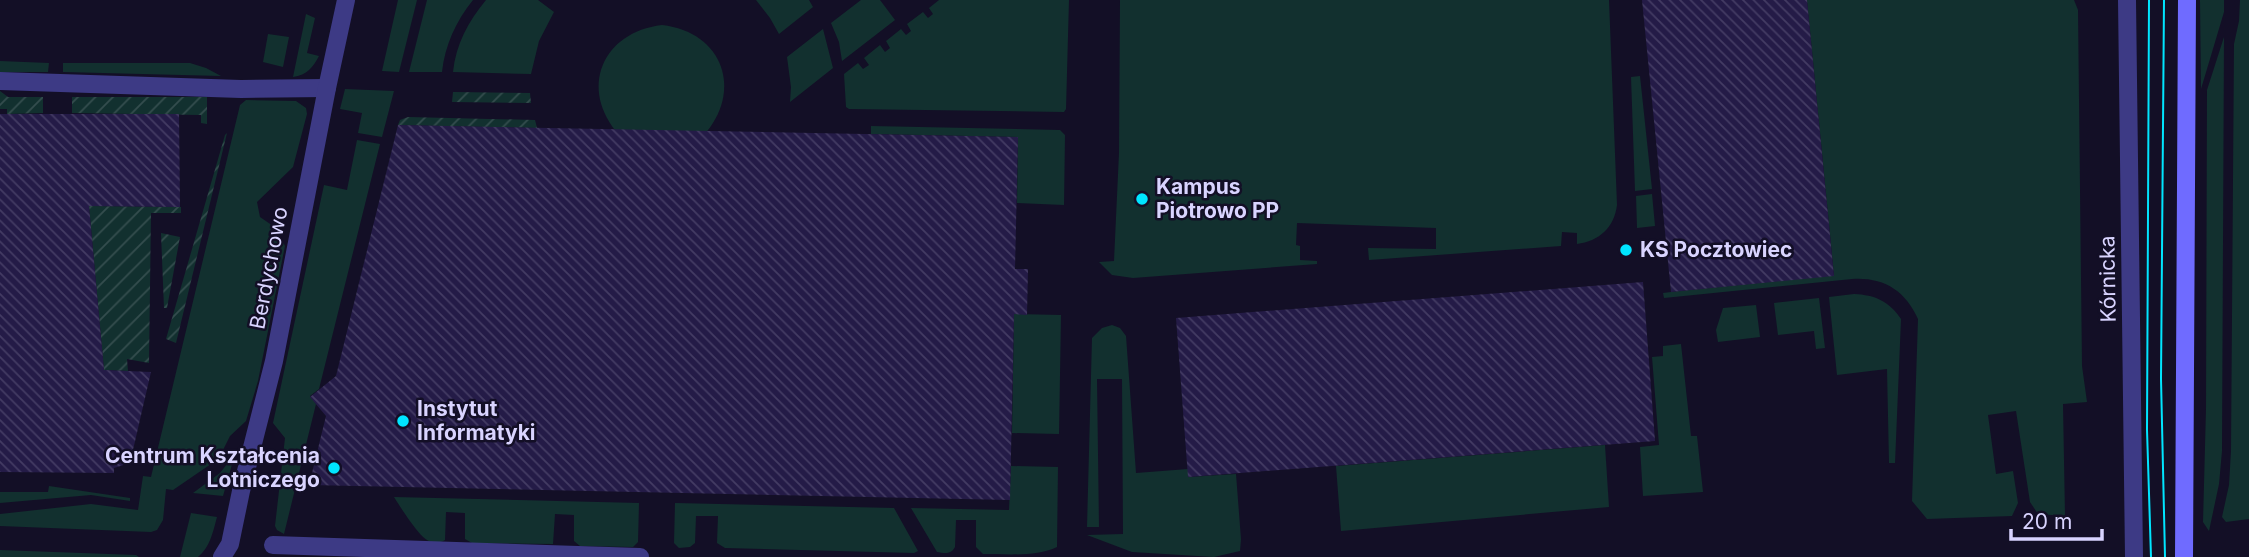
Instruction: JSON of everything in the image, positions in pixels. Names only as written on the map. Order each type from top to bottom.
[{"type":"street","name":"Berdychowo","points":[[226,551],[274,361],[346,0]]},
{"type":"street","name":"Kórnicka","points":[[2127,0],[2134,557]]},
{"type":"street","points":[[2184,557],[2186,0]]},
{"type":"street","points":[[0,81],[224,89],[327,88]]},
{"type":"street","points":[[273,545],[640,557]]},
{"type":"green space","points":[[398,0],[417,0],[399,72],[382,71]]},
{"type":"green space","points":[[427,0],[473,0],[452,34],[442,72],[409,72]]},
{"type":"green space","points":[[486,0],[538,0],[554,12],[539,41],[531,74],[453,72],[464,34]]},
{"type":"green space","points":[[756,0],[809,0],[813,7],[779,34]]},
{"type":"green space","points":[[861,0],[880,0],[895,20],[842,61],[839,42],[831,23]]},
{"type":"green space","points":[[939,0],[1069,0],[1064,112],[846,107],[844,74],[858,63],[863,69],[869,65],[864,58],[880,45],[885,52],[890,48],[886,41],[901,29],[906,35],[911,31],[907,24],[923,12],[928,18],[933,14],[929,8]]},
{"type":"green space","points":[[1120,0],[1609,0],[1617,205],[1613,220],[1599,236],[1577,244],[1577,233],[1562,232],[1561,246],[1369,260],[1368,248],[1436,249],[1436,228],[1297,223],[1296,245],[1300,246],[1300,260],[1317,261],[1317,264],[1133,278],[1112,275],[1099,262],[1114,261],[1119,153]]},
{"type":"green space","points":[[1807,0],[2074,0],[2078,10],[2082,366],[2087,402],[2063,404],[2065,516],[2038,514],[2030,502],[2016,411],[1988,415],[1996,474],[2013,471],[2018,503],[2012,516],[1927,519],[1912,501],[1918,319],[1907,300],[1892,287],[1874,280],[1852,279],[1664,298],[1663,293],[1834,275]]},
{"type":"green space","points":[[2200,0],[2224,0],[2224,12],[2201,89]]},
{"type":"green space","points":[[2240,0],[2249,0],[2249,519],[2226,522],[2222,517],[2229,485],[2231,451],[2234,44]]},
{"type":"green space","points":[[306,14],[315,18],[307,53],[319,56],[309,70],[293,77]]},
{"type":"green space","points":[[662,25],[683,30],[700,39],[713,51],[721,66],[724,83],[722,101],[716,119],[703,136],[619,135],[607,117],[600,99],[599,82],[603,65],[611,51],[624,39],[641,30]]},
{"type":"green space","points":[[823,29],[833,68],[790,102],[787,57]]},
{"type":"green space","points":[[268,34],[289,37],[283,67],[263,62]]},
{"type":"green space","points":[[2224,37],[2222,451],[2219,484],[2209,531],[2203,522],[2207,90]]},
{"type":"green space","points":[[0,61],[49,63],[48,72],[0,72]]},
{"type":"green space","points":[[63,63],[190,63],[221,76],[63,72]]},
{"type":"green space","points":[[1640,76],[1652,189],[1635,191],[1631,77]]},
{"type":"green space","points":[[345,89],[394,91],[382,137],[358,133],[362,113],[340,109]]},
{"type":"green space","points":[[0,91],[8,97],[43,97],[43,113],[7,114],[7,109],[0,109]]},
{"type":"green space","points":[[453,92],[530,93],[531,103],[452,102]]},
{"type":"green space","points":[[72,97],[207,97],[207,124],[201,123],[201,115],[72,113]]},
{"type":"green space","points":[[246,100],[296,101],[306,108],[307,114],[293,167],[257,202],[260,217],[276,228],[285,246],[258,381],[246,421],[230,436],[221,454],[211,464],[173,490],[166,489],[163,520],[157,530],[151,532],[0,526],[0,514],[91,504],[138,510],[143,476],[151,477],[240,105]]},
{"type":"green space","points":[[408,117],[535,120],[537,128],[398,125],[400,120]]},
{"type":"green space","points":[[871,126],[1060,130],[1065,135],[1064,205],[1017,203],[1018,137],[871,134]]},
{"type":"green space","points":[[227,133],[176,343],[166,339]]},
{"type":"green space","points":[[357,140],[380,144],[319,389],[310,396],[316,404],[284,534],[275,526],[285,438],[273,423],[324,185],[347,190]]},
{"type":"green space","points":[[1652,194],[1655,226],[1637,228],[1636,196]]},
{"type":"green space","points":[[89,206],[181,207],[181,213],[151,213],[149,363],[127,359],[128,371],[104,370]]},
{"type":"green space","points":[[161,233],[180,237],[167,308],[164,308]]},
{"type":"green space","points":[[1854,294],[1881,300],[1901,319],[1895,463],[1889,463],[1887,369],[1837,375],[1829,297]]},
{"type":"green space","points":[[1819,298],[1825,348],[1816,349],[1814,331],[1778,335],[1774,303]]},
{"type":"green space","points":[[1756,305],[1760,337],[1718,342],[1716,330],[1723,308]]},
{"type":"green space","points":[[1014,314],[1061,315],[1059,434],[1012,433]]},
{"type":"green space","points":[[1112,325],[1120,328],[1126,336],[1136,473],[1188,469],[1189,477],[1236,474],[1240,551],[1214,557],[1132,552],[1087,535],[1123,534],[1122,379],[1097,379],[1099,527],[1087,527],[1092,338],[1102,328]]},
{"type":"green space","points":[[1681,344],[1691,436],[1697,436],[1703,492],[1643,496],[1640,447],[1659,445],[1652,357],[1663,356],[1663,346]]},
{"type":"green space","points":[[1605,445],[1609,507],[1341,531],[1336,466]]},
{"type":"green space","points":[[235,454],[223,496],[193,493],[220,473]]},
{"type":"green space","points":[[1011,466],[1058,467],[1057,547],[1030,554],[983,554],[976,547],[976,520],[956,520],[955,547],[949,552],[937,552],[911,508],[1009,510]]},
{"type":"green space","points":[[49,486],[130,498],[130,501],[91,495],[0,503],[0,492],[48,492]]},
{"type":"green space","points":[[394,497],[639,503],[638,542],[633,547],[580,546],[574,541],[574,515],[555,514],[553,544],[472,543],[465,539],[465,513],[446,512],[445,540],[433,543],[420,534]]},
{"type":"green space","points":[[675,503],[894,508],[918,551],[725,548],[717,543],[718,516],[696,516],[695,543],[690,547],[679,548],[674,543]]},
{"type":"green space","points":[[191,513],[217,517],[202,553],[198,557],[180,557]]},
{"type":"green space","points":[[0,550],[136,555],[139,557],[0,557]]},
{"type":"building","points":[[1642,0],[1807,0],[1834,276],[1671,292]]},
{"type":"building","points":[[0,114],[179,114],[180,207],[89,206],[104,370],[151,372],[130,463],[114,468],[114,473],[0,472]]},
{"type":"building","points":[[398,125],[1018,137],[1015,269],[1028,269],[1027,315],[1014,314],[1010,500],[309,485],[326,416],[310,397],[336,376]]},
{"type":"building","points":[[1643,282],[1655,441],[1188,477],[1176,318]]},
{"type":"tram line","points":[[2149,0],[2147,430],[2151,557]]},
{"type":"tram line","points":[[2164,0],[2161,379],[2165,557]]},
{"type":"place","name":"Kampus Piotrowo PP","points":[[1142,199]]},
{"type":"place","name":"KS Pocztowiec","points":[[1626,250]]},
{"type":"place","name":"Instytut Informatyki","points":[[403,421]]},
{"type":"place","name":"Centrum Kształcenia Lotniczego","points":[[334,468]]}]
